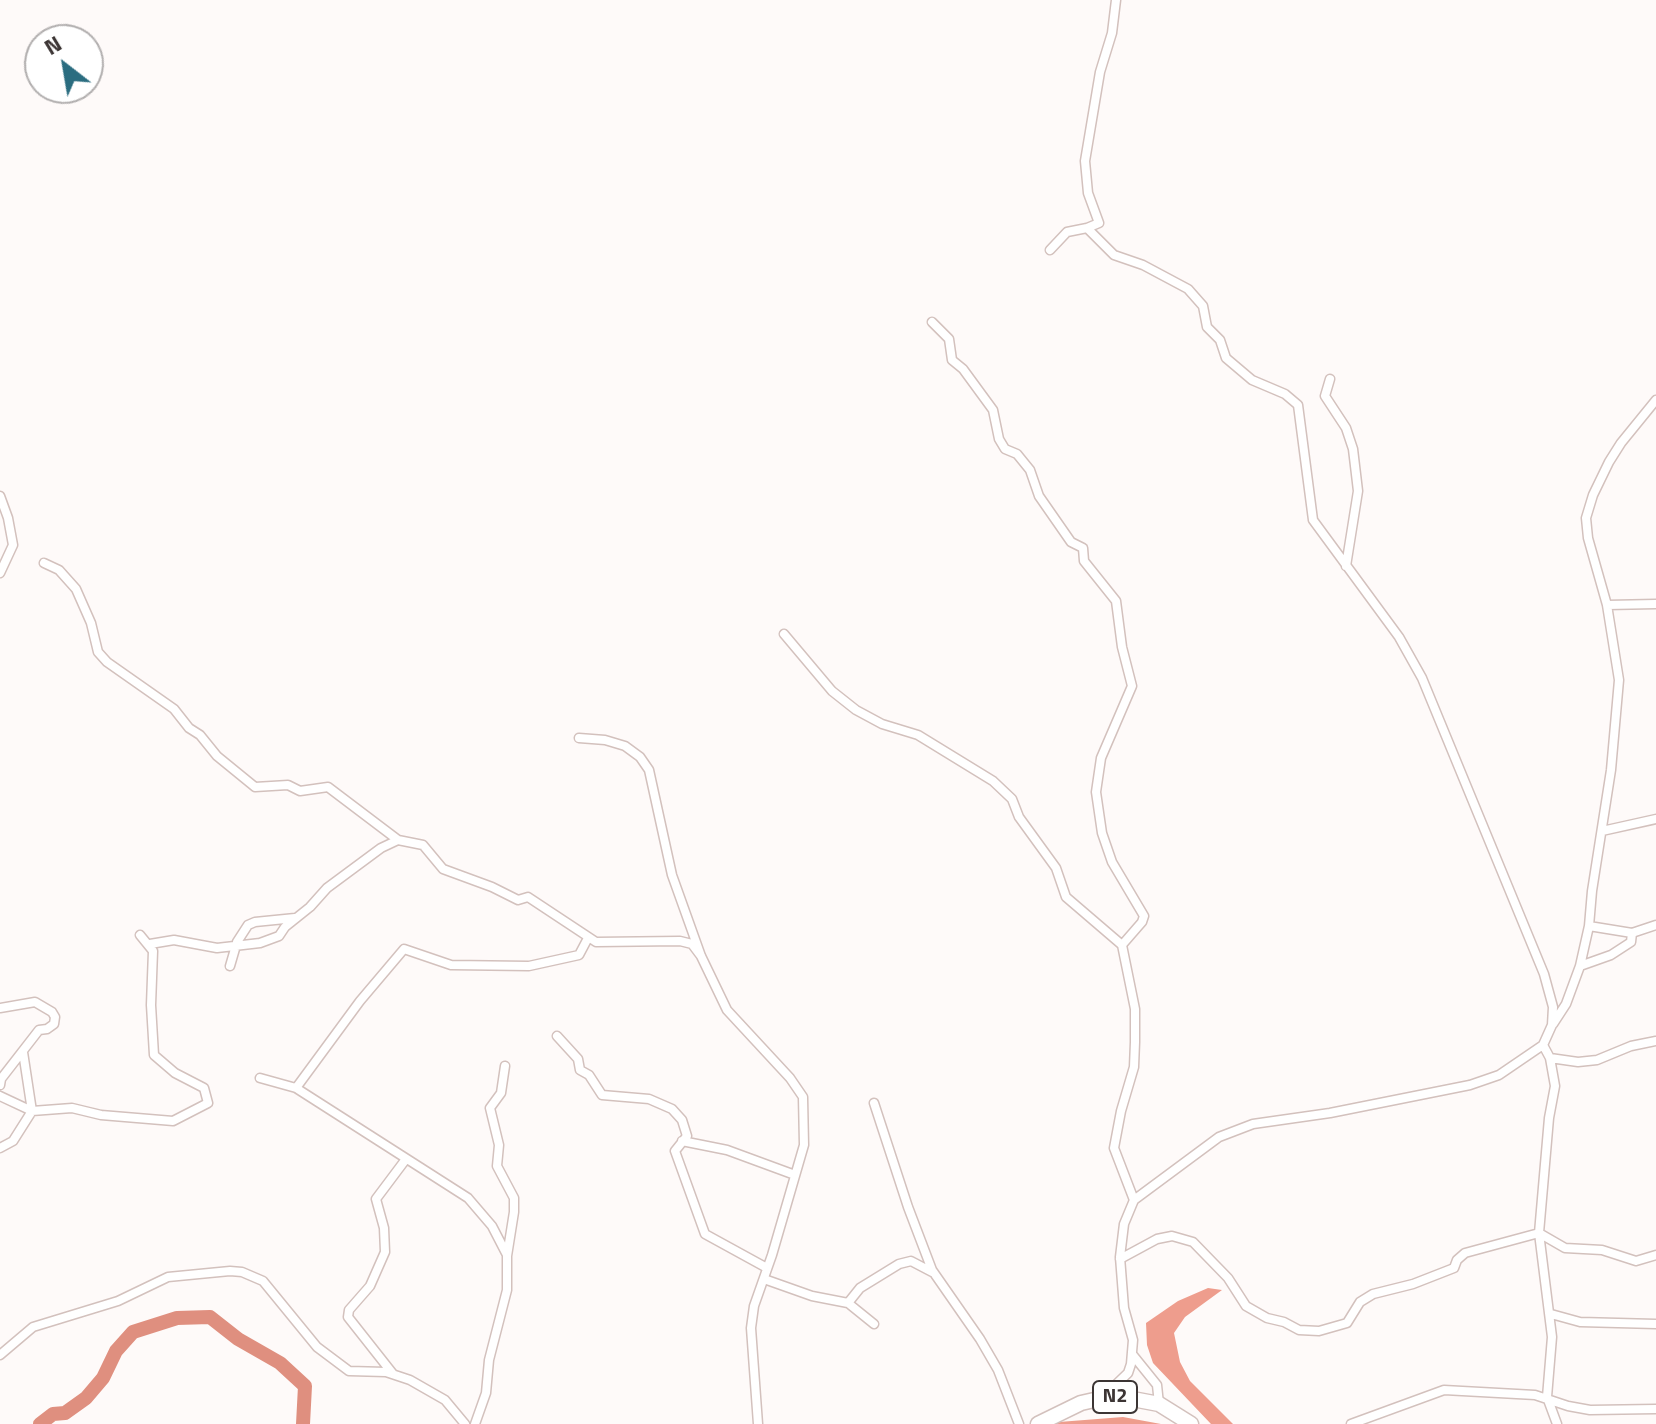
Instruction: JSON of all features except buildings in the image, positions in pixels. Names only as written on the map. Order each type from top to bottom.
[{"type":"highway","name":"N2","points":[[1038,1424],[1061,1410],[1103,1398],[1131,1398],[1159,1404],[1191,1424]]},
{"type":"street","points":[[1050,250],[1067,232],[1099,223],[1088,193],[1085,161],[1116,0]]},
{"type":"street","points":[[1087,228],[1114,255],[1143,265],[1188,289],[1203,306],[1207,327],[1220,340],[1226,358],[1252,380],[1285,394],[1298,405],[1313,520],[1399,637],[1427,689],[1544,974],[1553,1007],[1552,1025]]},
{"type":"street","points":[[932,322],[949,339],[952,360],[963,369],[993,410],[999,439],[1005,449],[1017,454],[1030,470],[1039,496],[1071,542],[1083,548],[1084,561],[1116,601],[1122,647],[1132,686],[1101,758],[1096,792],[1102,833],[1112,862],[1144,916],[1122,945]]},
{"type":"street","points":[[1330,379],[1325,396],[1346,428],[1353,449],[1358,491],[1346,566]]},
{"type":"street","points":[[1103,1398],[1128,1373],[1132,1354],[1133,1340],[1124,1308],[1120,1259],[1124,1224],[1134,1200],[1219,1137],[1253,1124],[1330,1113],[1470,1085],[1499,1075],[1543,1045],[1566,1004],[1580,966],[1589,926],[1611,770],[1619,680],[1607,605],[1588,538],[1586,518],[1609,462],[1656,400]]},
{"type":"street","points":[[0,496],[13,545],[0,573]]},
{"type":"street","points":[[44,563],[59,570],[76,589],[91,623],[94,642],[107,662],[174,709],[217,756],[255,787],[288,785],[300,791],[328,787],[398,840],[423,845],[443,869],[518,900],[528,897],[596,942],[680,941],[692,944],[701,956]]},
{"type":"street","points":[[1607,605],[1656,604]]},
{"type":"street","points":[[784,634],[832,691],[856,710],[882,724],[918,735],[993,781],[1012,799],[1019,817],[1056,868],[1066,897],[1122,945],[1135,1009],[1135,1042],[1134,1067],[1114,1148],[1134,1200]]},
{"type":"street","points":[[579,738],[605,740],[625,746],[640,757],[649,770],[672,875],[701,956],[727,1010],[790,1078],[803,1097],[804,1145],[754,1306],[751,1328],[758,1424]]},
{"type":"street","points":[[1602,831],[1656,819]]},
{"type":"street","points":[[150,944],[174,940],[217,948],[260,943],[279,936],[342,876],[381,848],[398,840]]},
{"type":"street","points":[[230,966],[235,946],[248,925],[296,918]]},
{"type":"street","points":[[1589,926],[1632,933],[1656,925]]},
{"type":"street","points":[[1580,966],[1611,955],[1631,942],[1632,933]]},
{"type":"street","points":[[0,1096],[32,1111],[72,1108],[101,1115],[173,1121],[208,1103],[204,1088],[175,1073],[154,1055],[151,1005],[153,951],[140,935]]},
{"type":"street","points":[[296,1088],[360,1001],[404,949],[451,965],[529,966],[579,955],[588,938]]},
{"type":"street","points":[[0,1008],[35,1002],[55,1017],[54,1024],[39,1030],[0,1085]]},
{"type":"street","points":[[557,1036],[578,1059],[580,1070],[589,1075],[602,1095],[649,1099],[672,1109],[682,1120],[687,1136],[675,1151],[705,1234],[767,1268]]},
{"type":"street","points":[[1550,1058],[1578,1062],[1597,1060],[1631,1046],[1656,1041]]},
{"type":"street","points":[[1543,1045],[1550,1058],[1555,1086],[1549,1118],[1539,1233],[1543,1280],[1551,1314],[1547,1397],[1557,1424]]},
{"type":"street","points":[[0,1148],[13,1141],[32,1111],[23,1052]]},
{"type":"street","points":[[475,1424],[486,1393],[489,1360],[507,1290],[507,1256],[514,1212],[514,1198],[497,1166],[499,1145],[490,1108],[501,1093],[505,1066]]},
{"type":"street","points":[[260,1078],[296,1088],[468,1198],[492,1226],[507,1256]]},
{"type":"street","points":[[874,1103],[933,1272],[998,1370],[1019,1424]]},
{"type":"street","points":[[682,1141],[727,1150],[795,1175]]},
{"type":"street","points":[[394,1375],[348,1317],[349,1310],[370,1286],[385,1252],[384,1228],[376,1199],[406,1159]]},
{"type":"street","points":[[1120,1259],[1157,1239],[1172,1236],[1193,1242],[1228,1278],[1246,1306],[1299,1330],[1319,1331],[1347,1323],[1360,1302],[1373,1294],[1413,1284],[1454,1268],[1465,1253],[1539,1233],[1565,1248],[1602,1250],[1636,1261],[1656,1255]]},
{"type":"street","points":[[848,1303],[860,1288],[899,1264],[911,1261],[933,1272]]},
{"type":"street","points":[[0,1355],[33,1327],[118,1301],[168,1277],[242,1272],[263,1281],[317,1347],[349,1371],[394,1375],[410,1380],[445,1400],[465,1424]]},
{"type":"street","points":[[764,1279],[812,1296],[848,1303],[874,1324]]},
{"type":"street","points":[[1551,1314],[1580,1322],[1656,1324]]},
{"type":"street","points":[[1132,1354],[1157,1385],[1159,1404]]},
{"type":"street","points":[[1351,1424],[1444,1390],[1547,1397],[1568,1406],[1590,1410],[1656,1409]]},
{"type":"shaded area","points":[[1208,1288],[1222,1290],[1185,1317],[1174,1333],[1180,1362],[1190,1381],[1233,1424],[1211,1424],[1153,1363],[1147,1345],[1146,1323],[1178,1301]]},
{"type":"shaded area","points":[[1123,1417],[1161,1424],[1055,1424],[1059,1422]]},
{"type":"waterway","points":[[40,1424],[53,1414],[65,1413],[86,1398],[103,1378],[116,1351],[133,1332],[177,1318],[210,1317],[238,1339],[280,1363],[305,1386],[303,1424]]}]
